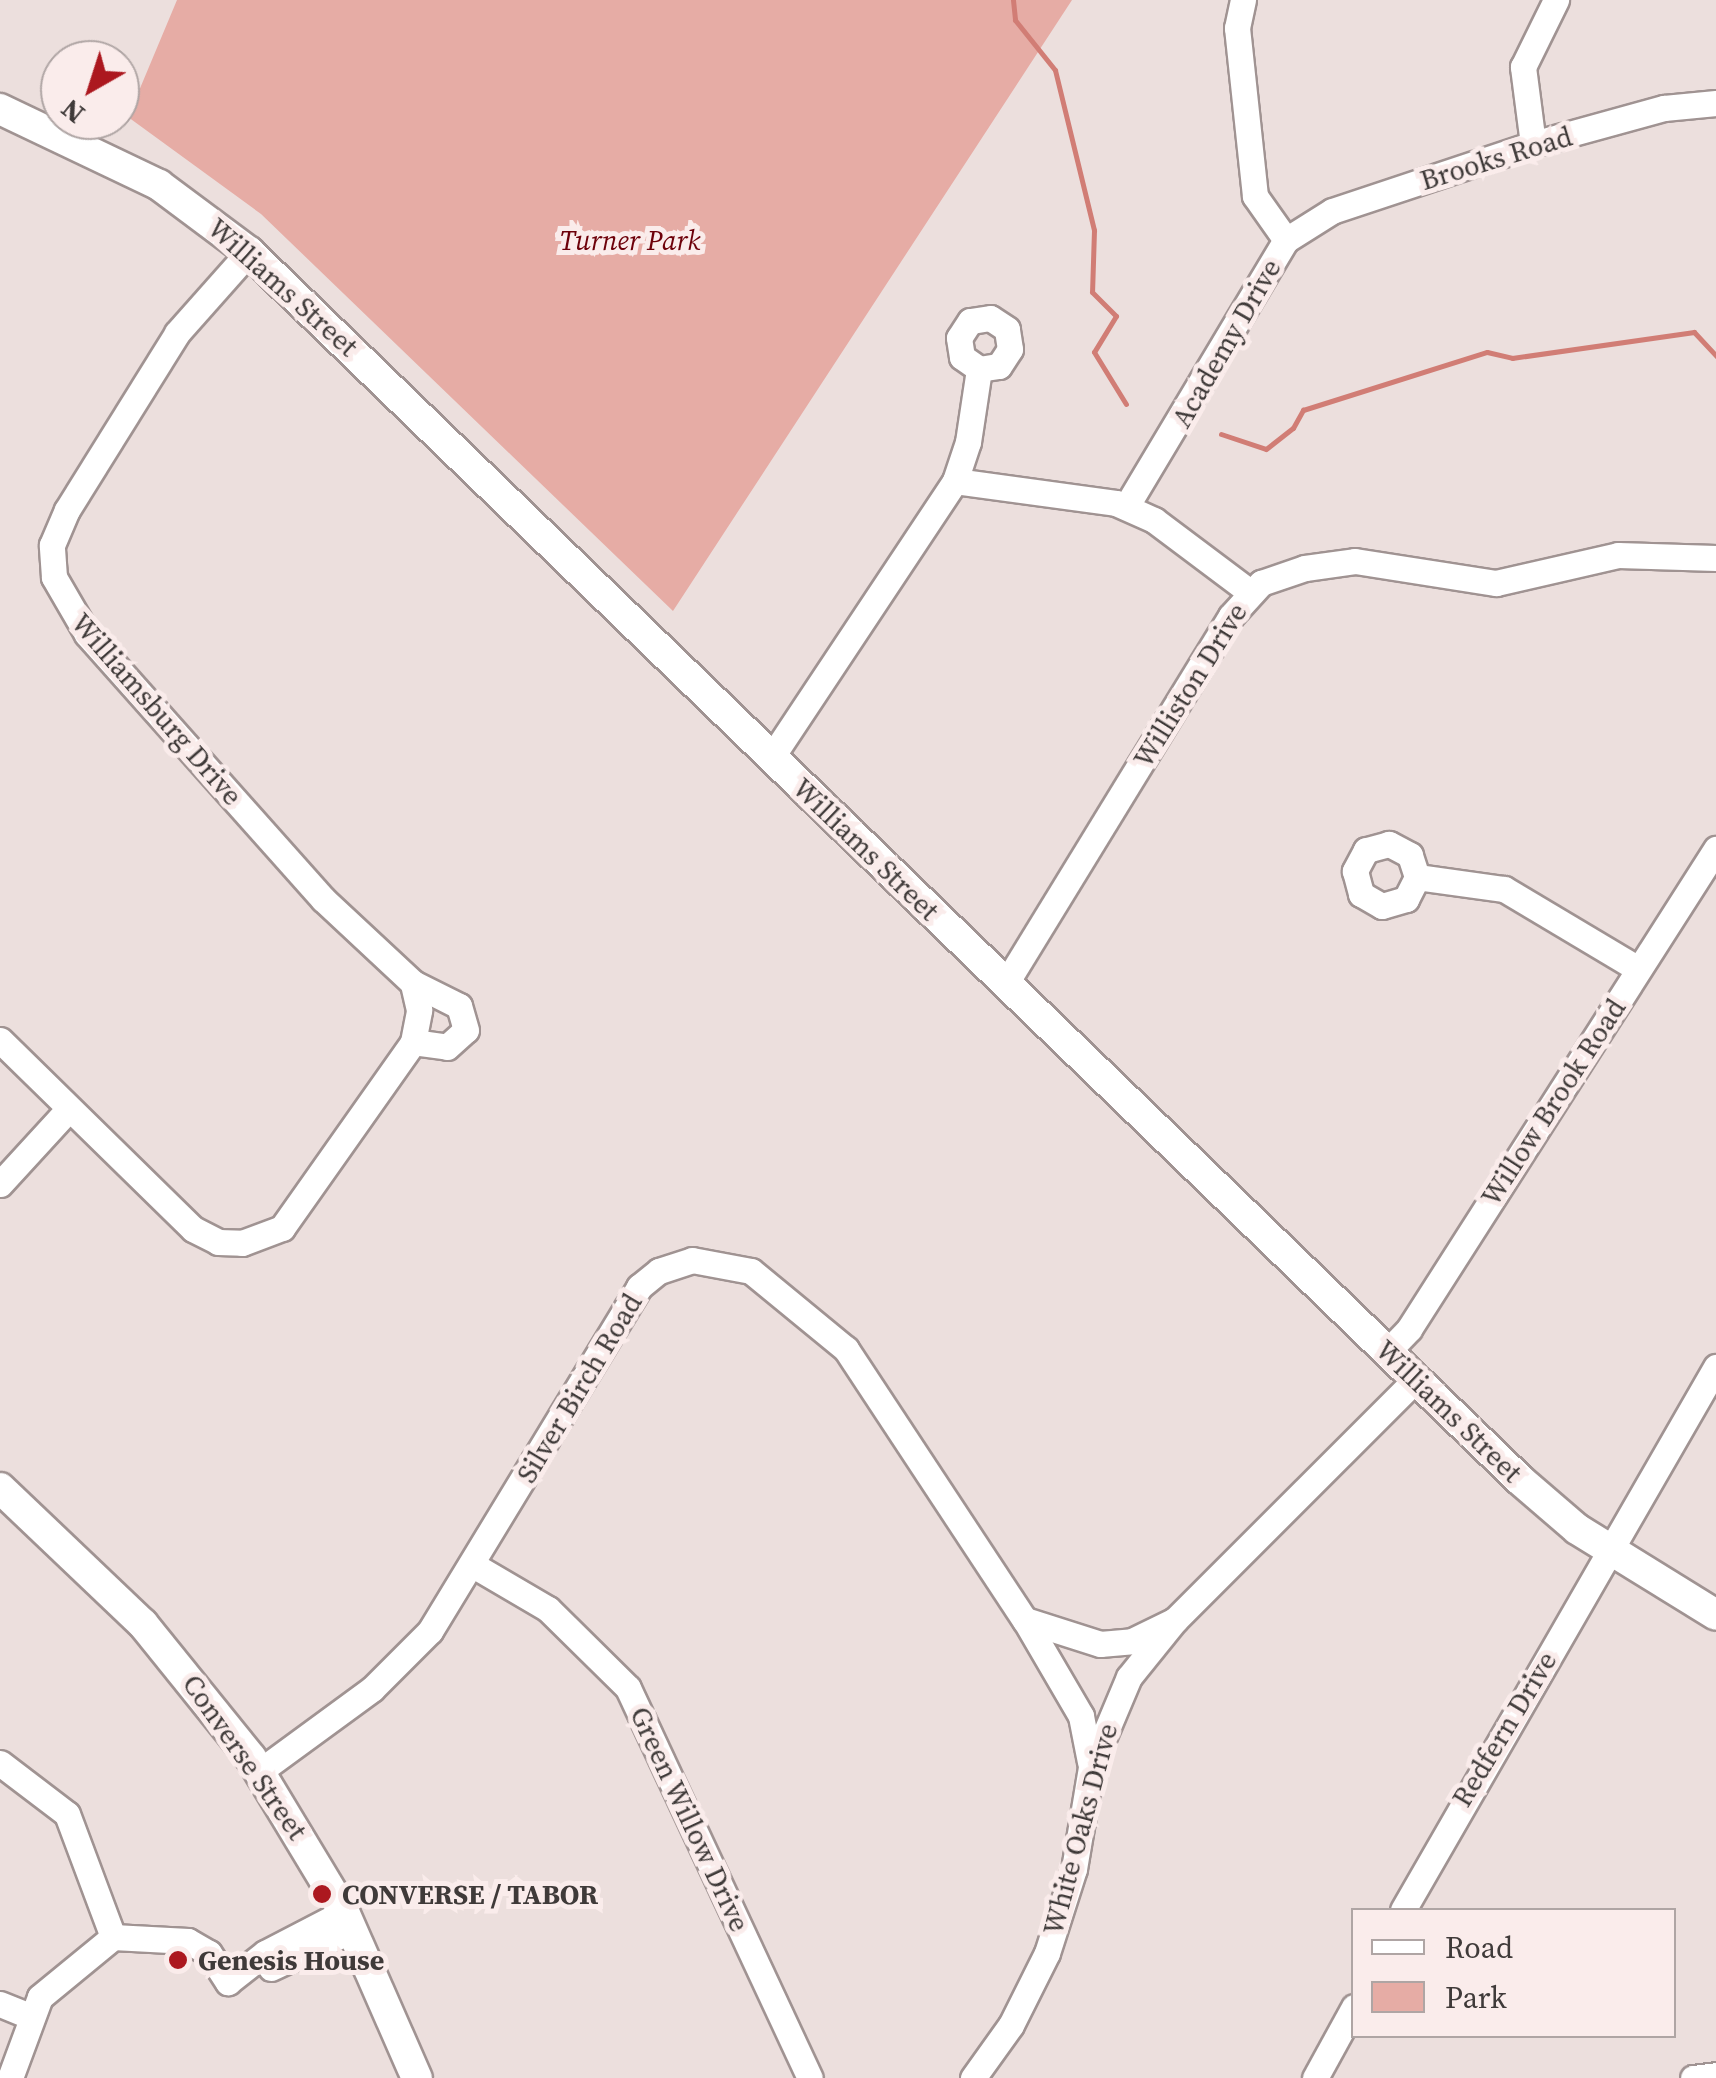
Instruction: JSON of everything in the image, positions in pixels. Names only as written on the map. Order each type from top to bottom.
[{"type":"main road","name":"Williams Street","points":[[0,109],[158,185],[249,252],[1541,1500],[1607,1549],[1716,1614]]},
{"type":"main road","name":"Converse Street","points":[[0,1488],[143,1624],[260,1772],[348,1921],[417,2078]]},
{"type":"street","name":"Academy Drive","points":[[1126,506],[1286,240],[1255,196],[1237,28],[1244,0]]},
{"type":"street","points":[[1533,144],[1523,67],[1556,0]]},
{"type":"street","name":"Brooks Road","points":[[1286,240],[1332,210],[1533,144],[1664,108],[1716,103]]},
{"type":"street","name":"Williamsburg Drive","points":[[249,252],[177,333],[67,510],[52,545],[54,576],[87,634],[323,899],[412,983],[459,1006],[467,1025],[452,1045],[412,1042]]},
{"type":"street","points":[[772,758],[955,481],[979,369]]},
{"type":"street","points":[[955,481],[1126,506],[1250,592]]},
{"type":"street","name":"Williston Drive","points":[[1006,983],[1250,592],[1289,572],[1355,561],[1496,583],[1598,557],[1716,558]]},
{"type":"street","name":"Willow Brook Road","points":[[1388,1352],[1409,1328],[1716,850]]},
{"type":"street","points":[[1417,877],[1511,892],[1638,970]]},
{"type":"street","points":[[0,1040],[67,1111],[193,1229],[218,1242],[242,1243],[282,1228],[412,1042],[420,1010],[412,983]]},
{"type":"street","points":[[0,1184],[67,1111]]},
{"type":"street","name":"Silver Birch Road","points":[[260,1772],[391,1672],[450,1606],[639,1286],[670,1266],[714,1260],[751,1270],[846,1349],[1026,1620],[1080,1716],[1091,1767]]},
{"type":"street","name":"Redfern Drive","points":[[1404,1908],[1607,1549],[1716,1367]]},
{"type":"street","name":"White Oaks Drive","points":[[973,2078],[1011,2025],[1047,1953],[1074,1868],[1091,1767],[1130,1677],[1175,1620],[1416,1379]]},
{"type":"street","name":"Green Willow Drive","points":[[473,1564],[548,1609],[628,1688],[810,2078]]},
{"type":"street","points":[[1026,1620],[1100,1644],[1132,1642],[1175,1620]]},
{"type":"street","points":[[0,1763],[67,1814],[113,1937]]},
{"type":"street","points":[[10,2078],[28,2016],[58,1976],[113,1937],[188,1941],[209,1954],[228,1982],[348,1921]]},
{"type":"street","points":[[0,2004],[28,2016]]},
{"type":"street","points":[[1315,2078],[1351,2012]]},
{"type":"street","points":[[1693,2078],[1716,2075]]},
{"type":"green space","name":"Turner Park","points":[[177,0],[1072,0],[673,611],[261,214],[140,126],[140,88]]},
{"type":"waterway","points":[[1013,0],[1015,20],[1055,70],[1094,230],[1092,292],[1116,316],[1094,352],[1126,404]]},
{"type":"waterway","points":[[1221,434],[1266,449],[1293,428],[1303,410],[1487,352],[1512,358],[1694,332],[1716,356]]},
{"type":"place","name":"CONVERSE / TABOR","points":[[322,1894]]},
{"type":"place","name":"Genesis House","points":[[178,1960]]}]
